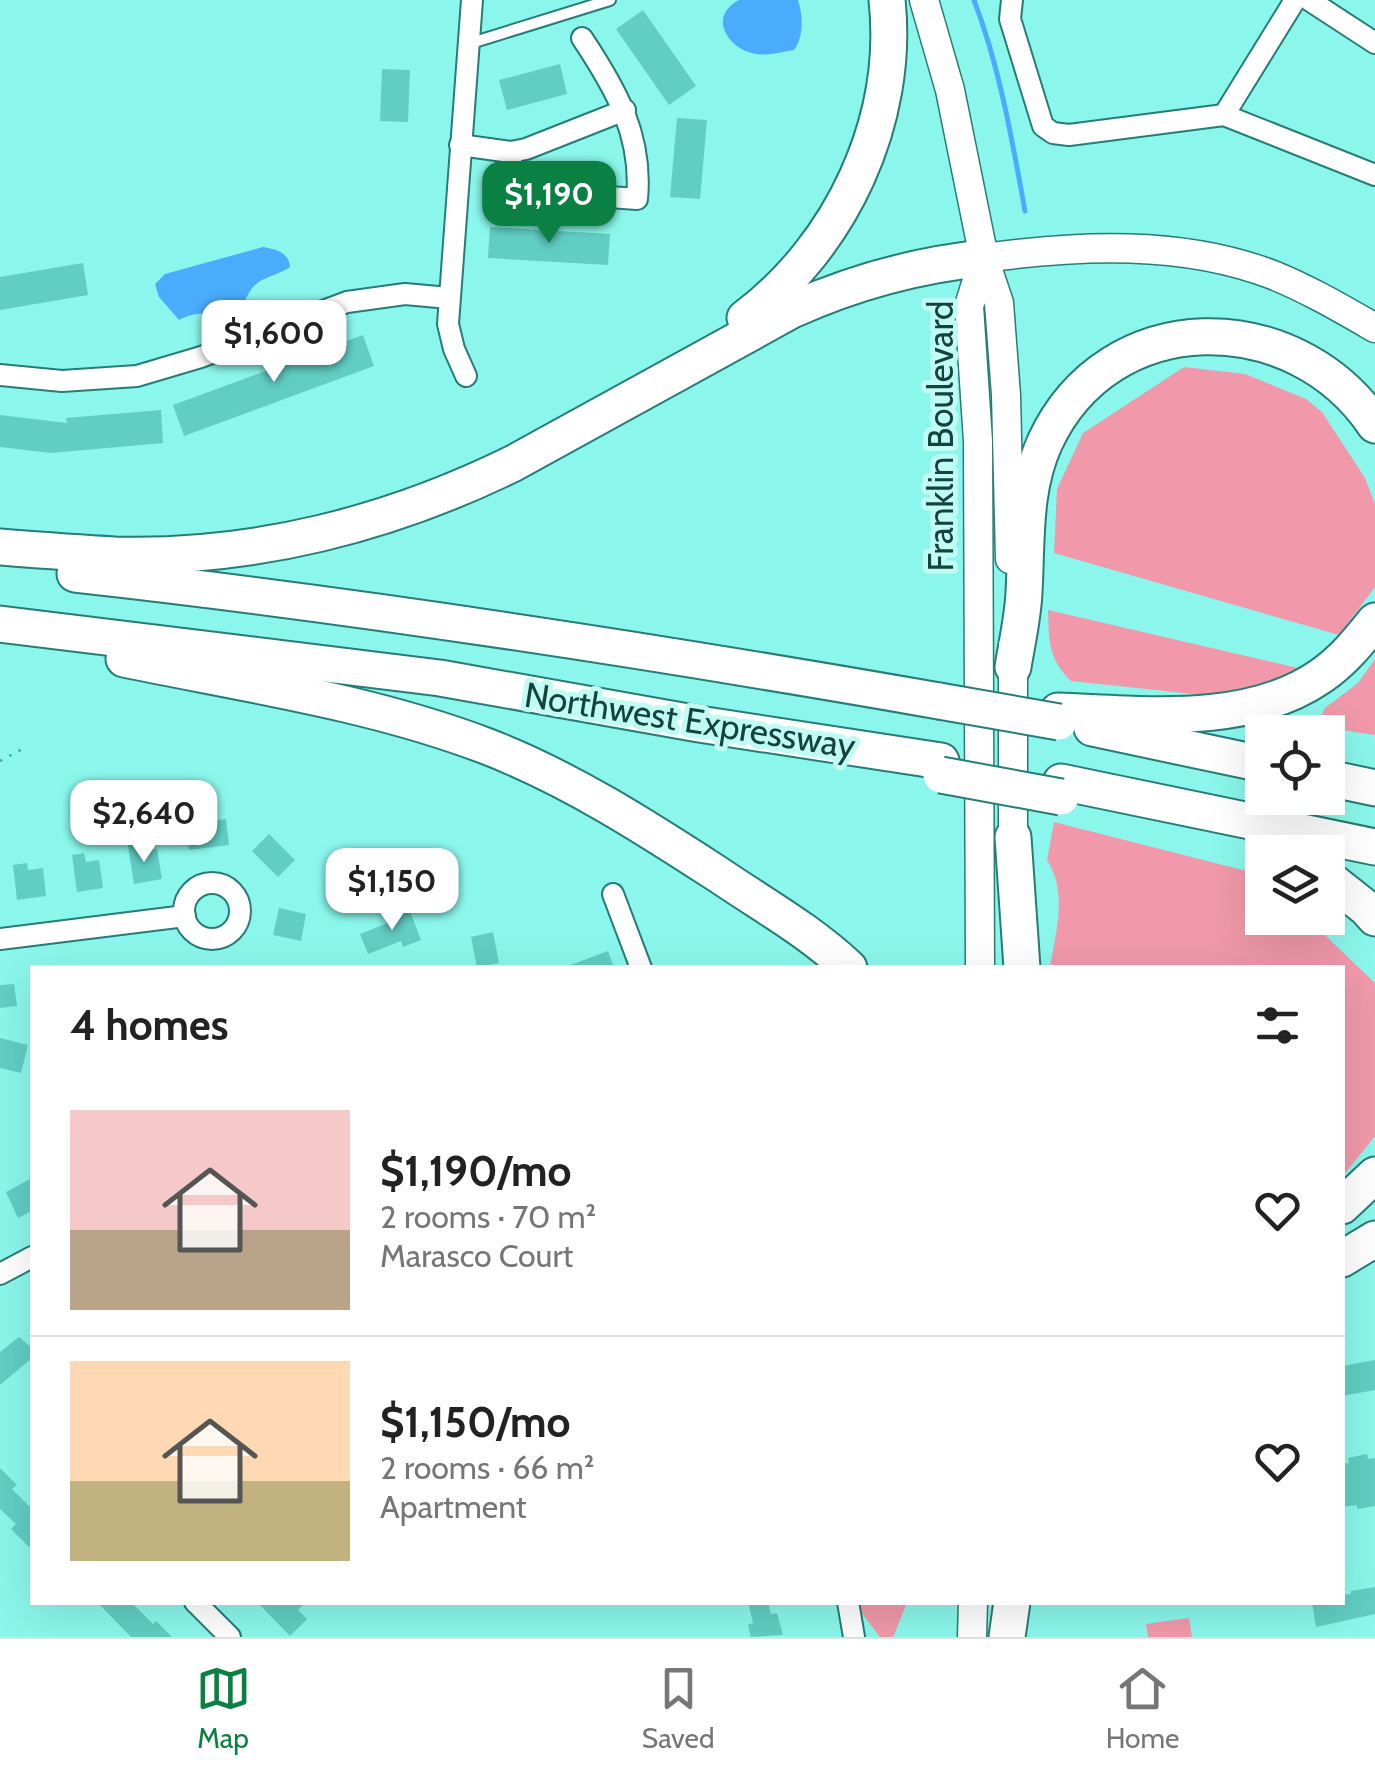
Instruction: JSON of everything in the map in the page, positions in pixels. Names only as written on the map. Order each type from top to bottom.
[{"type":"highway","points":[[637,394],[752,313],[780,288],[825,235],[860,170],[875,130],[888,53],[887,0]]},
{"type":"highway","points":[[0,547],[116,555],[224,550],[369,522],[474,482],[834,291],[911,268],[984,258]]},
{"type":"highway","points":[[1013,667],[1024,596],[1028,499],[1035,469],[1056,421],[1072,400],[1113,364],[1140,350],[1196,336],[1257,341],[1284,349],[1328,375],[1348,392],[1375,426]]},
{"type":"highway","name":"Northwest Expressway","points":[[0,566],[176,586],[710,661],[992,710],[1059,717],[1245,760]]},
{"type":"highway","points":[[1059,717],[1168,715],[1224,709],[1283,696],[1323,675],[1375,621]]},
{"type":"highway","name":"Northwest Expressway","points":[[0,624],[440,678],[1375,847]]},
{"type":"highway","points":[[0,638],[114,656],[349,705],[430,726],[489,748],[545,772],[625,816],[814,938],[846,965]]},
{"type":"highway","points":[[1345,782],[1375,788]]},
{"type":"highway","points":[[1061,790],[1245,843]]},
{"type":"highway","points":[[1013,836],[1022,965]]},
{"type":"highway","points":[[1345,890],[1375,918]]},
{"type":"highway","points":[[1345,1203],[1375,1175]]},
{"type":"highway","points":[[1345,1257],[1375,1239]]},
{"type":"highway","points":[[1004,1637],[1011,1605]]},
{"type":"main road","points":[[924,0],[950,90],[984,258],[1104,248],[1175,251],[1272,275],[1375,328]]},
{"type":"main road","name":"Franklin Boulevard","points":[[984,258],[999,303],[1006,395],[1013,667],[1011,965]]},
{"type":"main road","name":"Franklin Boulevard","points":[[980,965],[978,441],[970,306],[984,258]]},
{"type":"main road","points":[[972,1637],[973,1605]]},
{"type":"main road","points":[[1004,1605],[1004,1637]]},
{"type":"street","points":[[466,376],[448,324],[472,0]]},
{"type":"street","points":[[1012,0],[1010,19],[1043,126],[1053,134],[1224,115],[1375,175]]},
{"type":"street","points":[[1224,115],[1295,0]]},
{"type":"street","points":[[1309,0],[1375,43]]},
{"type":"street","points":[[511,152],[512,190],[637,199],[637,158],[625,110],[582,38]]},
{"type":"street","points":[[460,145],[511,152],[548,142],[625,110]]},
{"type":"street","points":[[0,375],[62,381],[138,376],[201,357],[347,302],[405,294],[449,298]]},
{"type":"street","points":[[613,894],[640,965]]},
{"type":"street","points":[[0,939],[184,916]]},
{"type":"street","points":[[0,1274],[30,1258]]},
{"type":"street","points":[[198,1605],[230,1637]]},
{"type":"street","points":[[849,1605],[854,1637]]},
{"type":"lane","points":[[468,44],[610,0]]},
{"type":"path","points":[[0,761],[26,747]]},
{"type":"shaded area","points":[[1184,367],[1245,374],[1306,399],[1322,412],[1365,478],[1375,504],[1375,587],[1339,635],[1054,553],[1057,489],[1083,433]]},
{"type":"shaded area","points":[[1048,610],[1298,668],[1251,690],[1212,696],[1071,681],[1054,657]]},
{"type":"shaded area","points":[[1375,659],[1375,735],[1345,730],[1345,715],[1322,715],[1358,683]]},
{"type":"shaded area","points":[[1054,822],[1245,871],[1245,935],[1325,935],[1375,983],[1375,1136],[1345,1174],[1345,965],[1050,965],[1059,912],[1047,860]]},
{"type":"shaded area","points":[[859,1605],[906,1605],[893,1637],[880,1637]]},
{"type":"shaded area","points":[[1189,1618],[1192,1637],[1148,1637],[1146,1624]]},
{"type":"water","points":[[739,0],[798,0],[802,26],[794,50],[757,54],[735,44],[723,22],[724,14]]},
{"type":"water","points":[[263,247],[284,255],[290,267],[257,283],[238,307],[179,320],[159,297],[155,284],[165,274]]},
{"type":"building","points":[[643,10],[696,86],[669,105],[616,29]]},
{"type":"building","points":[[560,64],[567,94],[507,110],[499,80]]},
{"type":"building","points":[[382,69],[410,70],[408,122],[380,121]]},
{"type":"building","points":[[677,118],[707,120],[700,199],[670,197]]},
{"type":"building","points":[[490,227],[610,234],[608,265],[488,258]]},
{"type":"building","points":[[83,263],[88,295],[0,310],[0,277]]},
{"type":"building","points":[[363,335],[374,366],[184,436],[173,405]]},
{"type":"building","points":[[161,410],[163,443],[51,453],[0,447],[0,415],[67,423],[66,418]]},
{"type":"building","points":[[226,819],[229,845],[189,850],[185,824]]},
{"type":"building","points":[[269,834],[295,860],[278,877],[252,851]]},
{"type":"building","points":[[140,843],[141,852],[157,849],[162,879],[134,884],[128,845]]},
{"type":"building","points":[[84,853],[86,862],[99,860],[103,888],[77,892],[72,855]]},
{"type":"building","points":[[27,863],[28,870],[43,868],[46,896],[17,900],[13,865]]},
{"type":"building","points":[[279,908],[306,914],[301,941],[273,935]]},
{"type":"building","points":[[409,909],[421,940],[403,947],[401,941],[368,954],[360,934],[393,921],[391,916]]},
{"type":"building","points":[[493,932],[499,963],[477,965],[471,937]]},
{"type":"building","points":[[608,951],[613,965],[571,965]]},
{"type":"building","points":[[14,984],[17,1006],[0,1008],[0,985]]},
{"type":"building","points":[[0,1038],[28,1045],[21,1073],[0,1068]]},
{"type":"building","points":[[30,1179],[30,1212],[18,1218],[6,1192]]},
{"type":"building","points":[[19,1337],[30,1346],[30,1360],[0,1385],[0,1352]]},
{"type":"building","points":[[1375,1360],[1375,1390],[1345,1395],[1345,1365]]},
{"type":"building","points":[[1367,1454],[1368,1459],[1375,1458],[1375,1506],[1345,1507],[1348,1458]]},
{"type":"building","points":[[0,1468],[17,1485],[12,1489],[30,1507],[30,1548],[11,1529],[16,1524],[0,1509]]},
{"type":"building","points":[[1375,1587],[1375,1614],[1316,1627],[1312,1605],[1345,1605],[1345,1595]]},
{"type":"building","points":[[100,1605],[134,1605],[172,1637],[131,1637]]},
{"type":"building","points":[[260,1605],[303,1605],[298,1610],[307,1619],[290,1636]]},
{"type":"building","points":[[749,1605],[769,1605],[771,1614],[777,1613],[783,1635],[751,1637],[748,1625],[753,1623]]},
{"type":"waterway","points":[[974,0],[998,78],[1025,211]]}]
